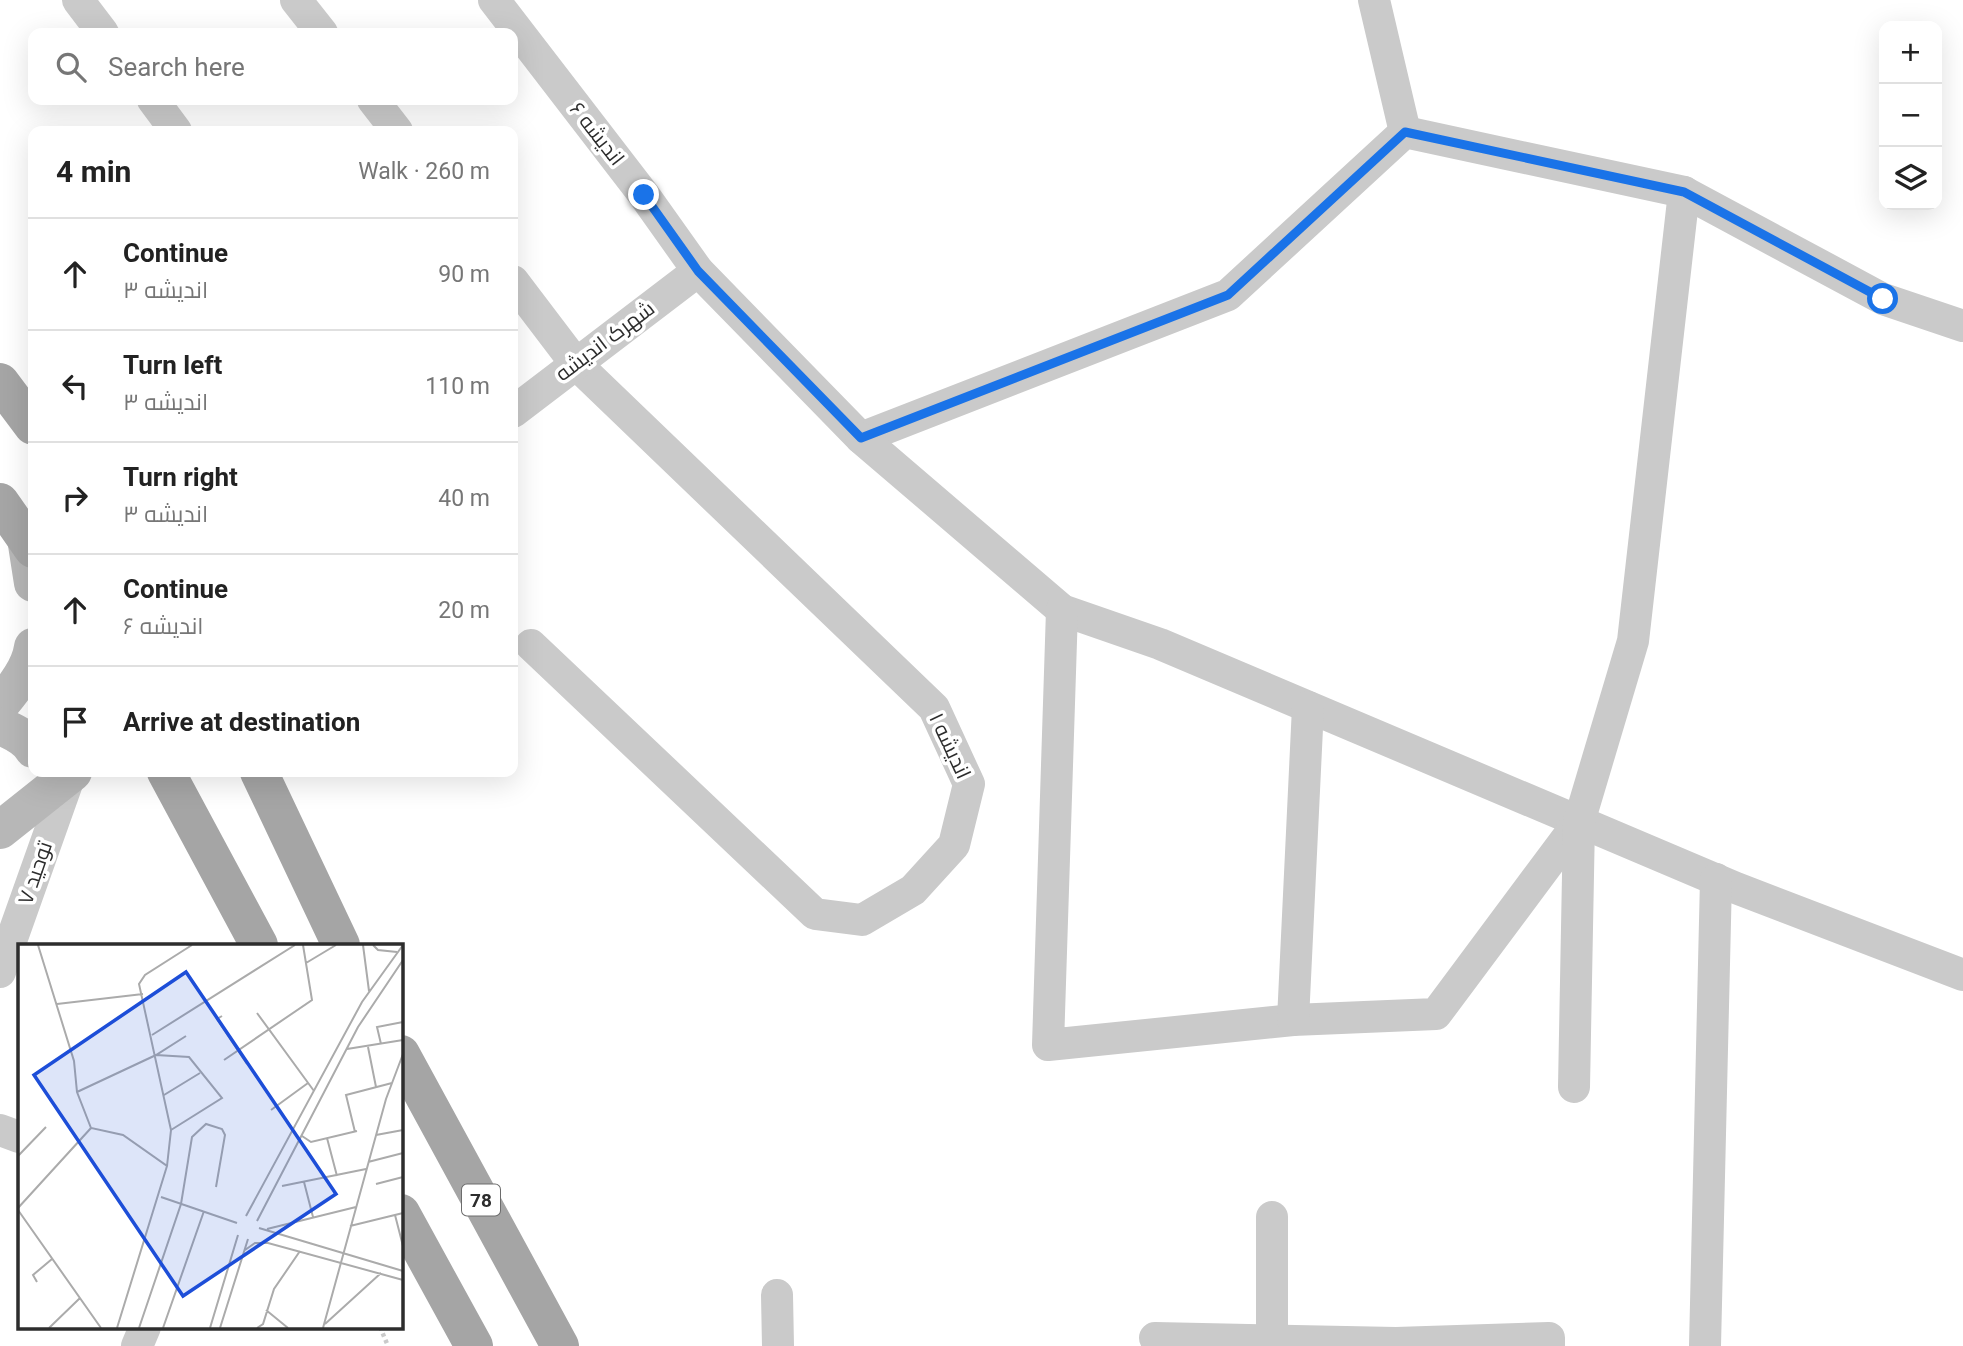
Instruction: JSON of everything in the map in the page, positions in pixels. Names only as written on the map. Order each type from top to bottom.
[{"type":"main road","points":[[0,382],[28,419]]},
{"type":"main road","points":[[0,502],[28,541]]},
{"type":"main road","points":[[169,777],[258,944]]},
{"type":"main road","points":[[261,777],[341,944]]},
{"type":"main road","name":"78","points":[[402,1056],[560,1346]]},
{"type":"main road","points":[[402,1215],[474,1346]]},
{"type":"street","points":[[78,0],[99,28]]},
{"type":"street","points":[[296,0],[318,28]]},
{"type":"street","name":"اندیشه ۶","points":[[494,0],[516,28]]},
{"type":"street","points":[[1374,0],[1405,132]]},
{"type":"street","name":"اندیشه ۶","points":[[518,31],[644,195],[698,271],[861,438],[1062,610]]},
{"type":"street","points":[[157,105],[172,126]]},
{"type":"street","points":[[377,105],[393,126]]},
{"type":"street","points":[[1405,132],[1684,192],[1883,299],[1963,326]]},
{"type":"street","points":[[861,438],[1228,295],[1405,132]]},
{"type":"street","points":[[1574,1087],[1579,822],[1633,641],[1684,192]]},
{"type":"street","name":"شهرک اندیشه","points":[[518,408],[698,271]]},
{"type":"street","name":"اندیشه ۱","points":[[518,288],[576,363],[934,708],[969,784],[954,845],[913,890],[862,920],[815,914],[531,645]]},
{"type":"street","points":[[1579,822],[1436,1014],[1293,1020],[1048,1045],[1062,610],[1160,644],[1716,879],[1963,975]]},
{"type":"street","points":[[0,705],[18,682],[28,663]]},
{"type":"street","points":[[1293,1020],[1308,707]]},
{"type":"street","points":[[0,726],[28,741]]},
{"type":"street","points":[[0,830],[60,777]]},
{"type":"street","name":"توحید ۷","points":[[0,972],[60,777]]},
{"type":"street","points":[[1705,1346],[1716,879]]},
{"type":"street","points":[[0,1130],[18,1137]]},
{"type":"street","points":[[1272,1217],[1272,1343]]},
{"type":"street","points":[[777,1295],[778,1346]]},
{"type":"street","points":[[137,1346],[145,1328]]},
{"type":"street","points":[[1155,1338],[1395,1345],[1549,1338],[1549,1346]]},
{"type":"path","points":[[380,1328],[388,1346]]},
{"type":"route","points":[[644,195],[698,271],[861,438],[1228,295],[1405,132],[1684,192],[1883,299]]}]
